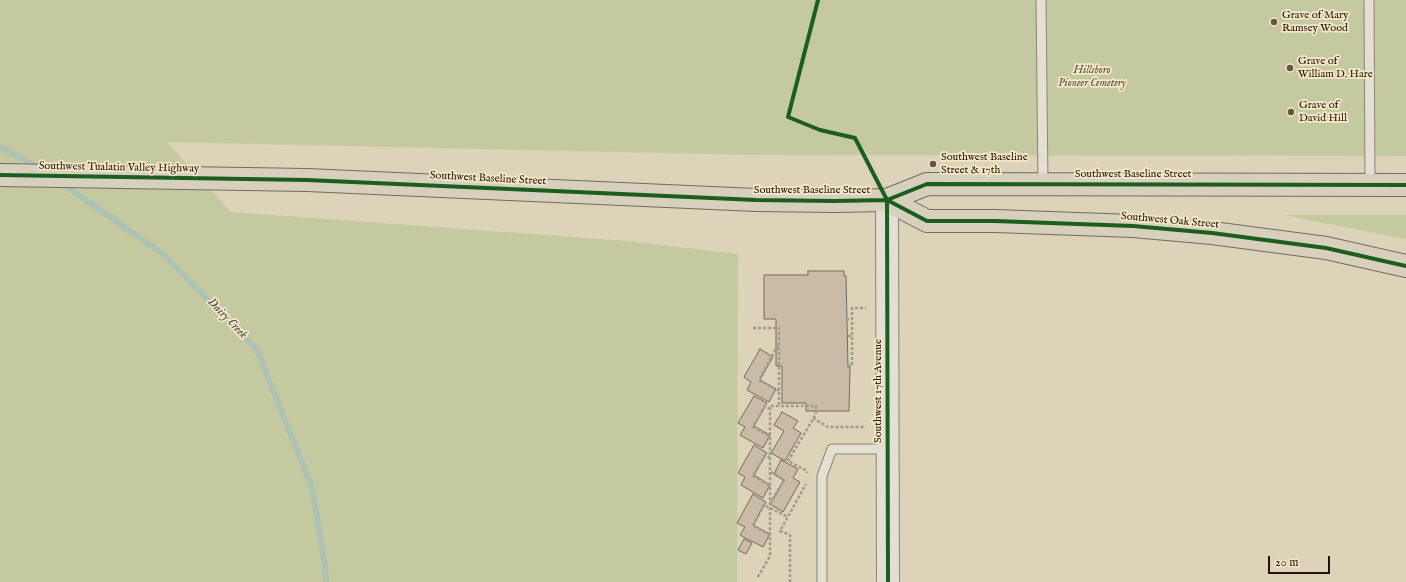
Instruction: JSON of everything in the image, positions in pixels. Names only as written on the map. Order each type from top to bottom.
[{"type":"highway","name":"Southwest Tualatin Valley Highway","points":[[0,176],[239,178]]},
{"type":"highway","name":"Southwest Baseline Street","points":[[239,178],[315,180],[756,200],[887,200],[927,184],[1406,185]]},
{"type":"highway","name":"Southwest Oak Street","points":[[887,200],[927,221],[996,221],[1133,226],[1212,233],[1326,248],[1406,266]]},
{"type":"street","name":"Southwest 17th Avenue","points":[[887,200],[888,582]]},
{"type":"lane","points":[[1041,0],[1043,184]]},
{"type":"lane","points":[[1369,0],[1370,185]]},
{"type":"lane","points":[[822,582],[822,476],[832,449],[888,449]]},
{"type":"path","points":[[848,366],[852,366],[852,308],[866,308]]},
{"type":"path","points":[[846,319],[852,319]]},
{"type":"path","points":[[753,328],[779,328],[779,406]]},
{"type":"path","points":[[779,344],[759,380],[779,391]]},
{"type":"path","points":[[770,409],[764,406],[753,427],[770,436]]},
{"type":"path","points":[[758,577],[770,556],[770,406],[816,406],[816,414],[788,461],[807,471],[807,477]]},
{"type":"path","points":[[813,418],[828,427],[866,427]]},
{"type":"path","points":[[770,458],[764,455],[753,476],[770,486]]},
{"type":"path","points":[[770,472],[784,480],[770,503]]},
{"type":"path","points":[[790,582],[790,535],[780,530],[807,483]]},
{"type":"path","points":[[770,535],[753,526],[764,505],[788,517]]},
{"type":"green space","name":"Hillsboro Pioneer Cemetery","points":[[0,0],[1406,0],[1406,156],[756,155],[167,142],[231,212],[627,241],[738,254],[737,582],[0,582]]},
{"type":"green space","points":[[1283,215],[1406,215],[1406,239]]},
{"type":"building","points":[[808,271],[844,271],[844,276],[846,276],[848,367],[850,367],[849,411],[806,411],[806,403],[782,403],[782,366],[776,366],[776,319],[764,319],[764,275],[808,275]]},
{"type":"building","points":[[760,349],[773,357],[760,380],[776,389],[769,402],[747,390],[751,382],[744,377]]},
{"type":"building","points":[[754,396],[767,403],[754,426],[770,435],[763,448],[740,435],[745,427],[738,423]]},
{"type":"building","points":[[782,412],[798,421],[793,428],[801,433],[785,461],[771,453],[784,431],[774,425]]},
{"type":"building","points":[[754,445],[767,453],[754,475],[770,485],[763,498],[741,485],[745,477],[738,473]]},
{"type":"building","points":[[781,460],[798,469],[793,478],[800,482],[783,512],[770,504],[784,480],[774,474]]},
{"type":"building","points":[[753,494],[766,502],[753,525],[770,534],[763,547],[740,535],[745,527],[737,523]]},
{"type":"building","points":[[744,539],[752,543],[746,554],[738,550]]},
{"type":"waterway","name":"Dairy Creek","points":[[0,147],[40,168]]},
{"type":"waterway","name":"Dairy Creek","points":[[62,183],[164,255],[257,350],[312,487],[325,566],[326,582]]},
{"type":"cycle path","points":[[818,0],[788,117],[820,130],[855,138],[887,200],[888,582]]},
{"type":"cycle path","points":[[0,175],[307,180],[756,200],[835,201],[887,200],[927,184],[1406,185]]},
{"type":"cycle path","points":[[887,200],[927,221],[995,221],[1133,226],[1212,233],[1326,248],[1406,266]]},
{"type":"place","name":"Grave of Mary Ramsey Wood","points":[[1274,22]]},
{"type":"place","name":"Grave of William D. Hare","points":[[1290,68]]},
{"type":"place","name":"Grave of David Hill","points":[[1291,112]]},
{"type":"place","name":"Southwest Baseline Street & 17th","points":[[933,164]]}]
